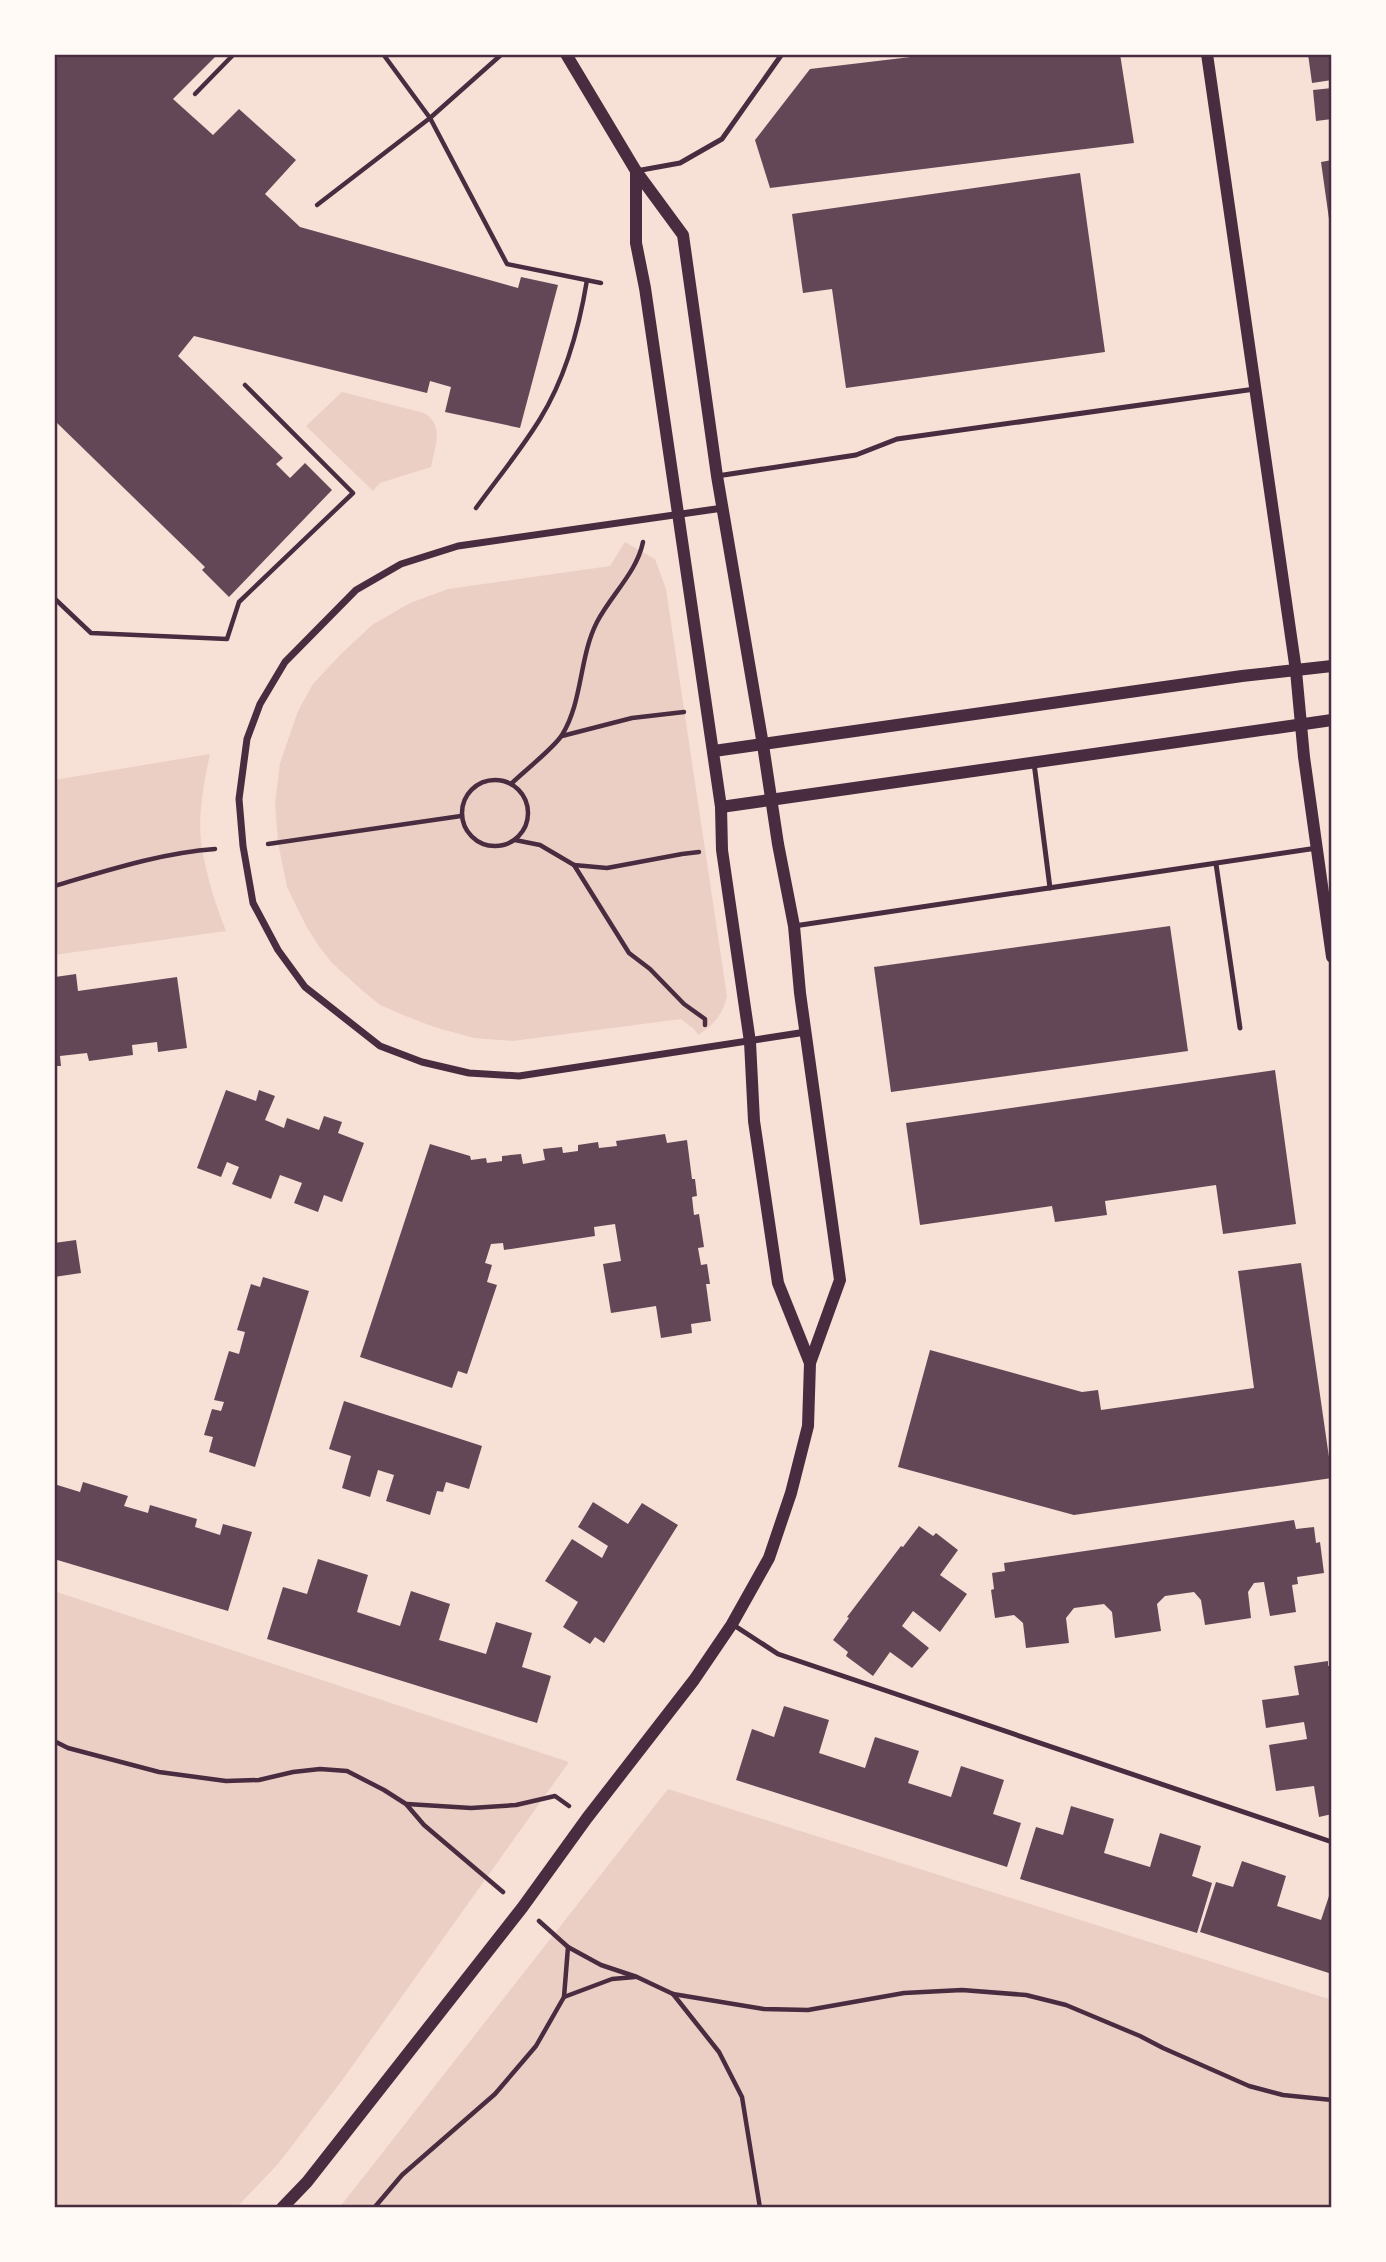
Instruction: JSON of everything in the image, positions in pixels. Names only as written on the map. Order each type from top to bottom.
[{"type":"street","points":[[282,2208],[307,2182],[522,1908],[587,1818],[694,1680],[732,1624],[769,1558],[791,1493],[808,1426],[810,1363],[840,1280],[794,926],[717,476],[683,235],[636,171],[566,54]]},
{"type":"street","points":[[1207,54],[1257,389],[1332,957]]},
{"type":"street","points":[[636,171],[636,243],[645,288],[721,807],[722,850],[750,1042],[754,1121],[778,1283],[810,1363]]},
{"type":"street","points":[[723,508],[458,546],[401,564],[356,590],[285,662],[260,704],[247,739],[239,799],[243,846],[253,903],[278,950],[304,986],[380,1046],[422,1062],[469,1073],[519,1076],[806,1032]]},
{"type":"street","points":[[713,751],[1056,701],[1332,666]]},
{"type":"street","points":[[721,807],[1332,720]]},
{"type":"lane","points":[[636,171],[680,163],[722,139],[782,54]]},
{"type":"lane","points":[[717,476],[856,455],[897,439],[1257,389]]},
{"type":"lane","points":[[1034,761],[1051,888]]},
{"type":"lane","points":[[794,926],[1317,848]]},
{"type":"lane","points":[[1216,864],[1240,1028]]},
{"type":"lane","points":[[732,1624],[778,1654],[1332,1842]]},
{"type":"path","points":[[195,94],[234,54]]},
{"type":"path","points":[[383,54],[430,118],[507,264],[601,283]]},
{"type":"path","points":[[317,205],[430,118],[502,54]]},
{"type":"path","points":[[476,508],[541,418],[556,388],[576,335],[587,280]]},
{"type":"path","points":[[54,598],[91,634],[227,639],[239,602],[353,493],[245,385]]},
{"type":"path","points":[[511,784],[561,736],[576,699],[593,632],[605,607],[640,556],[643,542]]},
{"type":"path","points":[[561,736],[632,718],[687,712]]},
{"type":"path","points":[[490,780],[511,784],[520,791],[526,801],[528,812],[523,832],[505,845],[482,845],[466,830],[461,816],[465,798],[480,783],[490,780]]},
{"type":"path","points":[[268,844],[461,816]]},
{"type":"path","points":[[515,840],[540,845],[573,865],[607,868],[707,852]]},
{"type":"path","points":[[54,886],[125,866],[215,849]]},
{"type":"path","points":[[573,865],[629,953],[650,969],[684,1004],[705,1019],[706,1033]]},
{"type":"path","points":[[54,1741],[68,1748],[159,1772],[226,1781],[259,1780],[320,1769],[347,1771],[406,1804],[424,1825],[503,1892]]},
{"type":"path","points":[[406,1804],[471,1808],[516,1805],[555,1796]]},
{"type":"path","points":[[534,1917],[568,1947],[601,1965],[637,1977],[673,1994],[764,2009],[808,2010],[904,1993],[962,1990],[1026,1995],[1066,2005],[1249,2086],[1283,2095],[1332,2100]]},
{"type":"path","points":[[374,2208],[402,2175],[495,2094],[536,2046],[564,1997],[568,1947]]},
{"type":"path","points":[[564,1997],[611,1979],[637,1977]]},
{"type":"path","points":[[673,1994],[719,2052],[743,2097],[760,2208]]},
{"type":"shaded area","points":[[342,392],[424,413],[430,418],[435,424],[437,437],[431,467],[380,483],[373,491],[306,426]]},
{"type":"shaded area","points":[[625,542],[655,559],[666,589],[727,996],[720,1014],[698,1035],[681,1019],[513,1041],[474,1038],[434,1027],[380,1005],[332,963],[306,926],[287,887],[278,843],[275,803],[280,763],[298,711],[313,684],[340,655],[372,625],[410,603],[448,589],[610,566]]},
{"type":"shaded area","points":[[210,754],[200,830],[205,864],[226,931],[54,955],[54,780]]},
{"type":"shaded area","points":[[54,1591],[569,1762],[343,2079],[278,2164],[236,2208],[54,2208]]},
{"type":"shaded area","points":[[668,1789],[1332,2000],[1332,2208],[339,2208]]},
{"type":"building","points":[[54,54],[218,54],[173,99],[213,135],[239,109],[296,160],[265,194],[300,227],[518,288],[521,277],[558,285],[520,428],[445,412],[451,387],[430,381],[427,393],[194,336],[178,356],[283,458],[276,464],[290,478],[305,463],[332,490],[229,597],[202,570],[205,567],[54,420]]},
{"type":"building","points":[[936,54],[1120,54],[1134,143],[770,188],[755,140],[810,69]]},
{"type":"building","points":[[1308,54],[1332,54],[1332,80],[1312,83]]},
{"type":"building","points":[[1332,88],[1332,119],[1316,121],[1313,90]]},
{"type":"building","points":[[1332,160],[1332,218],[1329,219],[1321,162]]},
{"type":"building","points":[[1080,173],[1105,352],[846,388],[832,289],[803,293],[792,214]]},
{"type":"building","points":[[1170,926],[1188,1051],[891,1092],[874,967]]},
{"type":"building","points":[[76,974],[78,991],[177,977],[187,1048],[158,1052],[157,1042],[132,1045],[133,1055],[89,1061],[87,1053],[60,1056],[61,1066],[54,1066],[55,977]]},
{"type":"building","points":[[1275,1070],[1296,1224],[1223,1234],[1216,1185],[1105,1201],[1107,1215],[1055,1222],[1052,1206],[920,1225],[906,1123]]},
{"type":"building","points":[[226,1090],[256,1101],[259,1090],[275,1096],[265,1120],[284,1128],[287,1118],[319,1130],[324,1116],[342,1122],[338,1133],[364,1143],[342,1202],[324,1195],[318,1212],[294,1203],[302,1183],[280,1175],[271,1199],[232,1184],[239,1167],[227,1162],[221,1177],[197,1168]]},
{"type":"building","points":[[665,1134],[667,1143],[687,1140],[697,1196],[692,1197],[694,1215],[699,1214],[704,1247],[698,1248],[701,1265],[707,1264],[710,1284],[706,1284],[711,1321],[691,1324],[692,1333],[661,1338],[656,1306],[611,1313],[603,1264],[621,1261],[615,1224],[594,1227],[595,1236],[504,1250],[503,1243],[491,1244],[485,1263],[492,1265],[487,1282],[497,1285],[467,1374],[458,1371],[452,1388],[360,1357],[430,1144],[470,1156],[471,1160],[486,1158],[487,1163],[502,1161],[502,1156],[521,1154],[523,1164],[545,1160],[543,1149],[562,1147],[563,1153],[578,1151],[578,1145],[598,1142],[599,1148],[617,1146],[616,1141]]},
{"type":"building","points":[[76,1240],[81,1273],[54,1277],[54,1243]]},
{"type":"building","points":[[1301,1263],[1332,1478],[1074,1515],[898,1467],[930,1350],[1082,1392],[1098,1390],[1101,1410],[1254,1388],[1238,1271]]},
{"type":"building","points":[[263,1277],[309,1291],[255,1467],[209,1452],[213,1437],[204,1435],[212,1409],[221,1411],[224,1402],[214,1400],[229,1351],[239,1354],[245,1332],[237,1330],[251,1284],[260,1287]]},
{"type":"building","points":[[344,1401],[482,1446],[469,1489],[446,1482],[443,1492],[437,1491],[430,1515],[386,1501],[394,1475],[378,1470],[370,1497],[342,1488],[351,1456],[329,1449]]},
{"type":"building","points":[[83,1482],[128,1496],[124,1506],[148,1513],[150,1505],[197,1519],[195,1527],[220,1535],[223,1524],[252,1532],[228,1611],[54,1559],[54,1484],[80,1492]]},
{"type":"building","points":[[593,1502],[628,1524],[642,1503],[678,1525],[604,1643],[595,1637],[590,1644],[563,1627],[578,1602],[545,1581],[572,1539],[602,1558],[608,1546],[578,1527]]},
{"type":"building","points":[[1294,1520],[1296,1529],[1314,1527],[1316,1543],[1320,1542],[1324,1573],[1297,1577],[1298,1584],[1292,1585],[1296,1612],[1270,1616],[1264,1582],[1254,1583],[1248,1592],[1251,1618],[1205,1625],[1201,1600],[1194,1592],[1165,1596],[1157,1604],[1161,1631],[1115,1638],[1112,1612],[1104,1604],[1074,1608],[1066,1618],[1069,1643],[1026,1648],[1023,1623],[1014,1615],[995,1618],[991,1590],[994,1589],[992,1573],[1005,1571],[1004,1563]]},
{"type":"building","points":[[919,1526],[933,1536],[936,1533],[958,1550],[940,1575],[967,1594],[940,1632],[913,1611],[902,1626],[929,1648],[912,1668],[890,1652],[873,1676],[846,1656],[848,1652],[833,1640],[849,1618],[847,1617]]},
{"type":"building","points":[[318,1559],[368,1575],[357,1612],[400,1626],[411,1591],[450,1604],[439,1640],[486,1654],[496,1622],[532,1633],[522,1667],[551,1676],[537,1723],[267,1639],[283,1587],[307,1594]]},
{"type":"building","points":[[1328,1661],[1328,1666],[1332,1665],[1332,1814],[1319,1817],[1314,1786],[1276,1791],[1269,1745],[1307,1739],[1304,1722],[1266,1728],[1262,1700],[1299,1695],[1294,1666]]},
{"type":"building","points":[[784,1706],[829,1720],[819,1753],[865,1768],[875,1737],[919,1751],[908,1783],[951,1797],[961,1766],[1004,1780],[993,1814],[1021,1823],[1007,1867],[736,1780],[752,1729],[774,1737]]},
{"type":"building","points":[[1071,1806],[1114,1819],[1104,1853],[1150,1867],[1160,1833],[1201,1846],[1192,1876],[1212,1883],[1197,1933],[1020,1879],[1036,1827],[1063,1835]]},
{"type":"building","points":[[1242,1861],[1286,1876],[1277,1906],[1321,1920],[1332,1887],[1332,1974],[1200,1932],[1216,1882],[1233,1887]]}]
